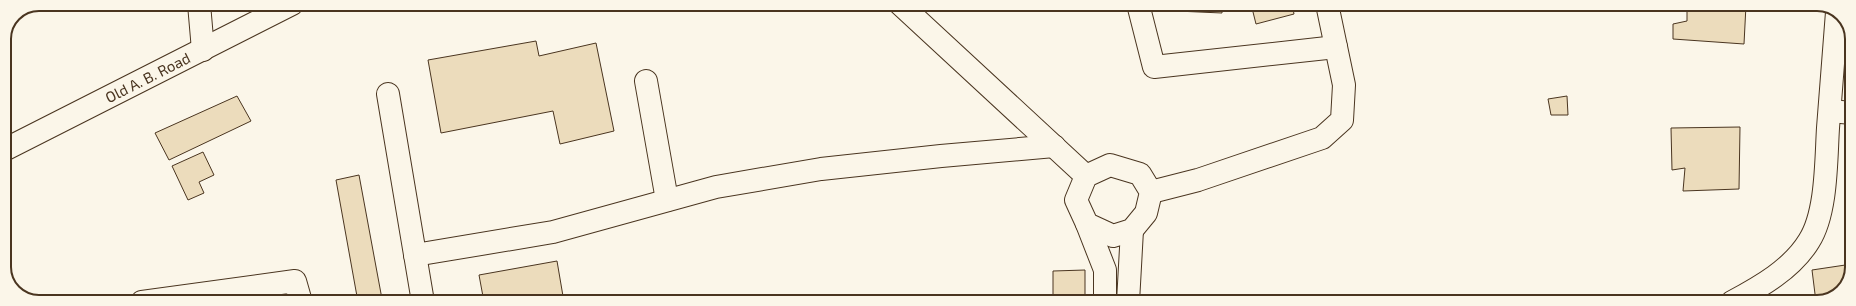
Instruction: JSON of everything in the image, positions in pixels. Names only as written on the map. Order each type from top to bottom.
[{"type":"street","points":[[200,11],[203,50]]},
{"type":"street","name":"Old A. B. Road","points":[[11,146],[278,11]]},
{"type":"street","points":[[908,11],[1086,176]]},
{"type":"street","points":[[1140,11],[1154,67],[1336,47]]},
{"type":"street","points":[[1151,192],[1198,180],[1322,138],[1342,120],[1344,86],[1328,11]]},
{"type":"street","points":[[1745,295],[1794,262],[1810,240],[1818,220],[1824,184],[1837,19]]},
{"type":"street","points":[[646,81],[667,200]]},
{"type":"street","points":[[388,94],[422,295]]},
{"type":"street","points":[[1830,111],[1845,112]]},
{"type":"street","points":[[415,255],[553,232],[716,187],[821,169],[1054,146]]},
{"type":"street","points":[[1087,224],[1113,236],[1132,230],[1146,213],[1151,192],[1140,174],[1110,165],[1086,176],[1076,200],[1105,270],[1105,295]]},
{"type":"street","points":[[1128,295],[1132,230]]},
{"type":"street","points":[[193,295],[294,281],[299,295]]},
{"type":"building","points":[[1176,11],[1222,11],[1222,13]]},
{"type":"building","points":[[1253,11],[1293,11],[1294,14],[1256,24]]},
{"type":"building","points":[[1687,11],[1746,11],[1744,44],[1673,39],[1673,24],[1687,21]]},
{"type":"building","points":[[536,41],[539,56],[596,43],[614,131],[560,144],[553,111],[441,133],[428,60]]},
{"type":"building","points":[[237,96],[251,121],[169,160],[155,133]]},
{"type":"building","points":[[1567,96],[1568,115],[1551,115],[1548,99]]},
{"type":"building","points":[[1740,127],[1739,189],[1683,191],[1685,168],[1672,170],[1671,128]]},
{"type":"building","points":[[203,152],[214,175],[199,182],[204,193],[188,200],[172,166]]},
{"type":"building","points":[[359,175],[381,295],[357,295],[336,180]]},
{"type":"building","points":[[557,261],[563,295],[483,295],[479,275]]},
{"type":"building","points":[[1845,265],[1843,276],[1838,285],[1831,291],[1820,295],[1815,295],[1812,270]]},
{"type":"building","points":[[1085,270],[1085,295],[1053,295],[1053,271]]}]
